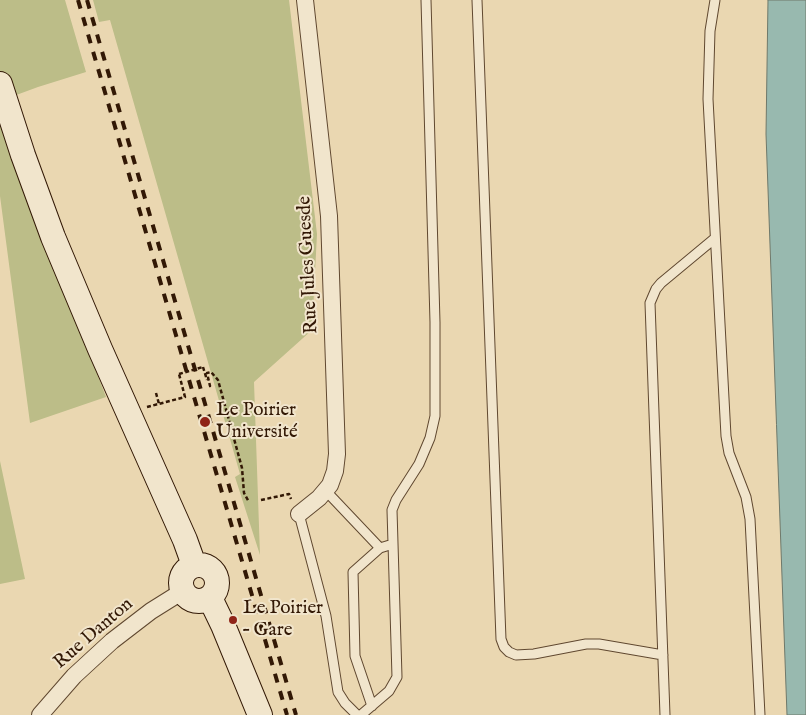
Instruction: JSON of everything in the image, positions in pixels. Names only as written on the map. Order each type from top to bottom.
[{"type":"street","name":"Rue Jules Guesde","points":[[299,514],[326,491],[333,478],[337,461],[329,216],[304,0]]},
{"type":"street","points":[[0,84],[53,237],[185,540],[194,565]]},
{"type":"street","points":[[194,565],[211,568],[216,575],[218,587],[216,592],[202,602],[188,598],[183,591],[181,583],[182,577],[187,570],[194,565]]},
{"type":"street","name":"Rue Danton","points":[[40,715],[74,676],[112,641],[151,611],[183,591]]},
{"type":"street","points":[[210,598],[226,631],[260,715]]},
{"type":"lane","points":[[299,514],[326,616],[338,692],[344,703],[359,715],[389,691],[397,677],[392,510],[396,500],[420,464],[430,438],[435,416],[435,322],[426,0]]},
{"type":"lane","points":[[477,0],[502,639],[504,647],[516,655],[586,644],[599,644],[663,655]]},
{"type":"lane","points":[[715,0],[710,31],[708,76],[714,239],[727,446],[746,497],[750,519],[760,715]]},
{"type":"lane","points":[[665,715],[650,303],[661,283],[714,239]]},
{"type":"lane","points":[[326,491],[380,548]]},
{"type":"lane","points":[[372,706],[355,656],[353,572],[380,548],[393,544]]},
{"type":"path","points":[[129,413],[185,396],[179,374],[203,367],[209,386],[207,373],[211,372],[214,374],[218,380],[242,468],[244,493],[249,502]]},
{"type":"path","points":[[156,393],[159,404]]},
{"type":"path","points":[[261,500],[289,494],[299,514]]},
{"type":"green space","points":[[0,0],[65,0],[86,72],[0,101]]},
{"type":"green space","points":[[93,0],[289,0],[317,234],[312,330],[254,382],[260,555],[235,477],[240,474],[110,20],[99,22]]},
{"type":"green space","points":[[0,121],[106,397],[30,423],[0,196]]},
{"type":"green space","points":[[0,461],[25,579],[0,584]]},
{"type":"water","points":[[768,0],[806,0],[806,715],[787,715],[766,134]]},
{"type":"railway","points":[[78,0],[287,715]]},
{"type":"railway","points":[[87,0],[296,715]]},
{"type":"place","name":"Le Poirier Université","points":[[205,422]]},
{"type":"place","name":"Le Poirier – Gare","points":[[233,620]]}]
